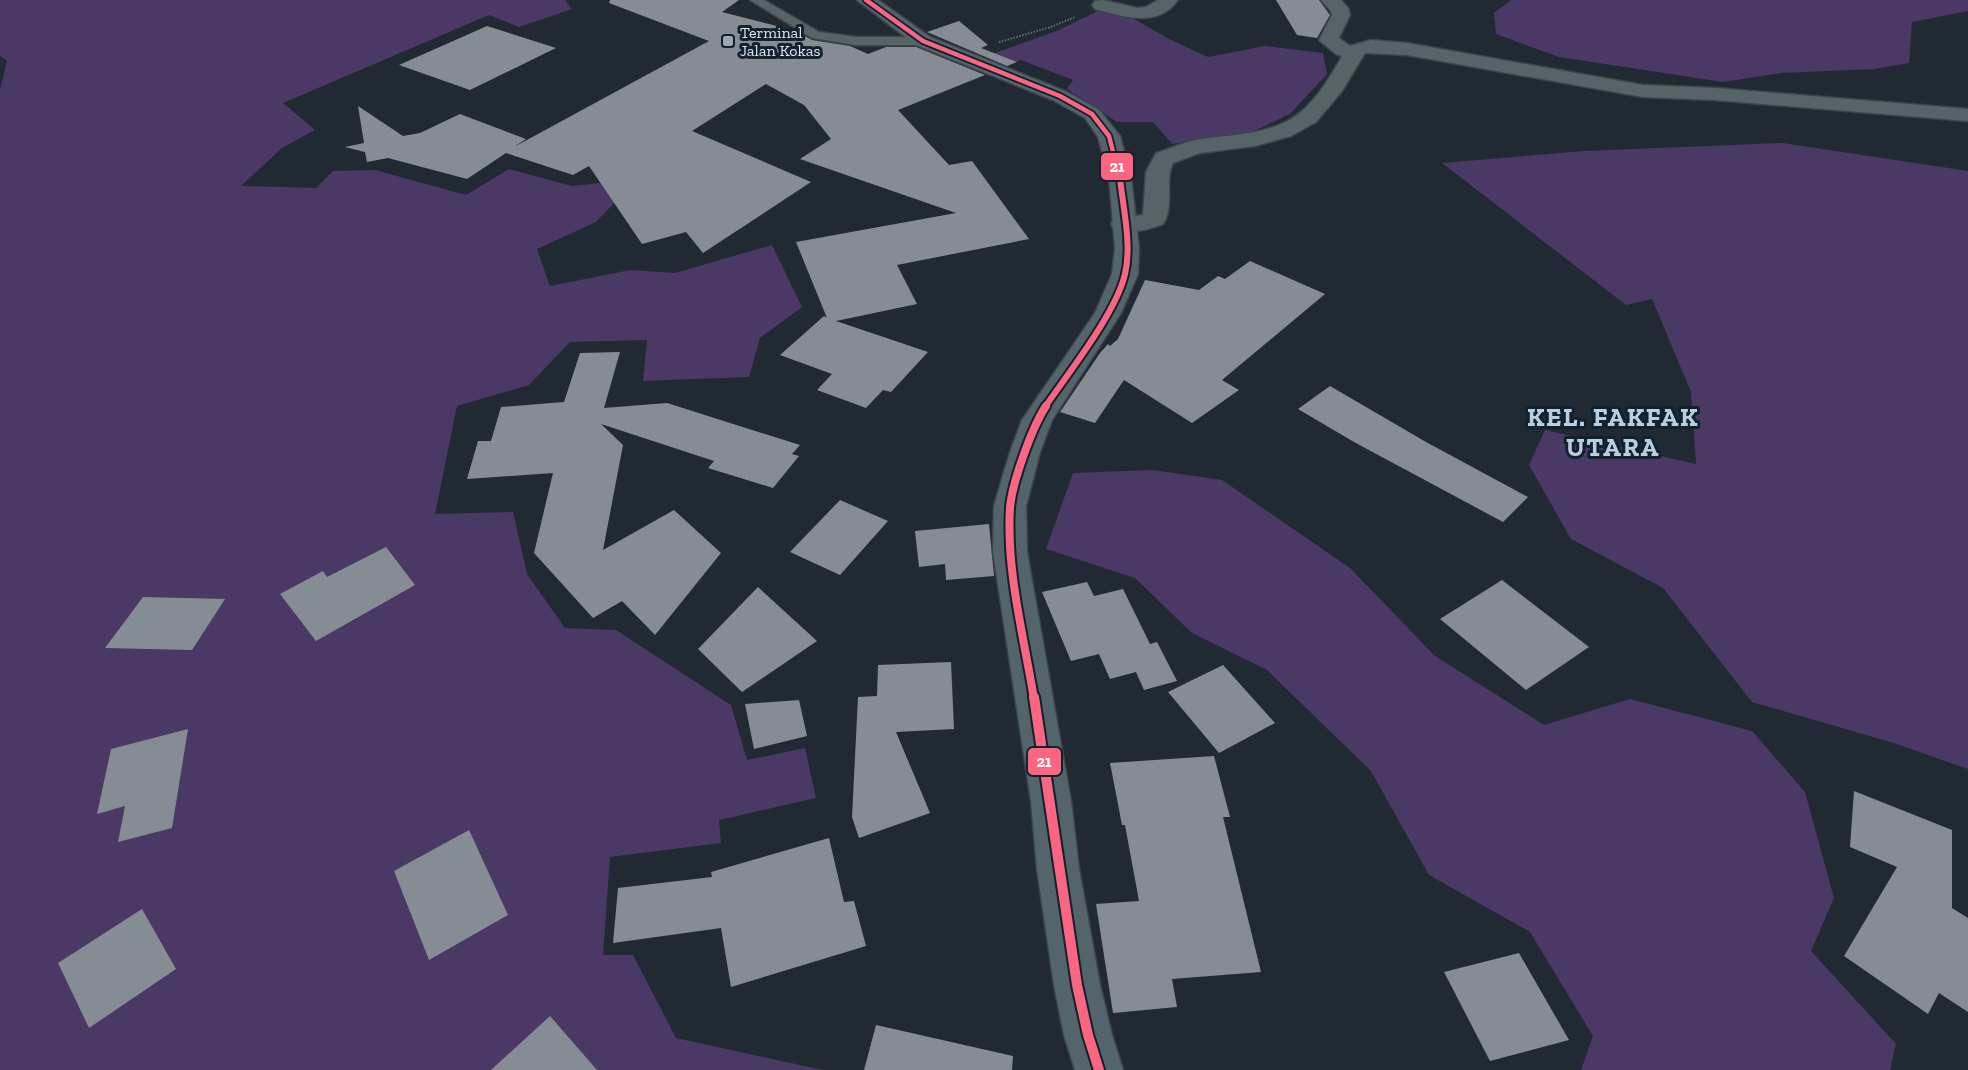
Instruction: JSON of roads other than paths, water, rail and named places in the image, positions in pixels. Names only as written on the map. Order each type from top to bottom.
[{"type":"main road","points":[[866,0],[923,41],[1060,96],[1092,114],[1101,122],[1109,136],[1120,177],[1127,248],[1125,274],[1108,313],[1037,420],[1010,506],[1009,523],[1010,552],[1051,801],[1058,869],[1077,985],[1088,1035],[1099,1070]]},
{"type":"street","points":[[1101,5],[1145,14],[1155,11],[1169,0]]},
{"type":"street","points":[[1330,0],[1339,8],[1341,15],[1329,40],[1343,50],[1353,53]]},
{"type":"street","points":[[1124,224],[1145,223],[1154,219],[1158,211],[1158,170],[1164,158],[1196,147],[1255,139],[1283,131],[1308,117],[1327,96],[1335,87],[1353,53],[1358,49],[1371,46],[1407,49],[1643,91],[1714,94],[1968,115]]},
{"type":"lane","points":[[756,0],[816,35],[856,41],[923,41]]},
{"type":"place","name":"Terminal Jalan Kokas","points":[[728,41]]},
{"type":"district","name":"KEL. FAKFAK UTARA","points":[[1613,432]]}]
